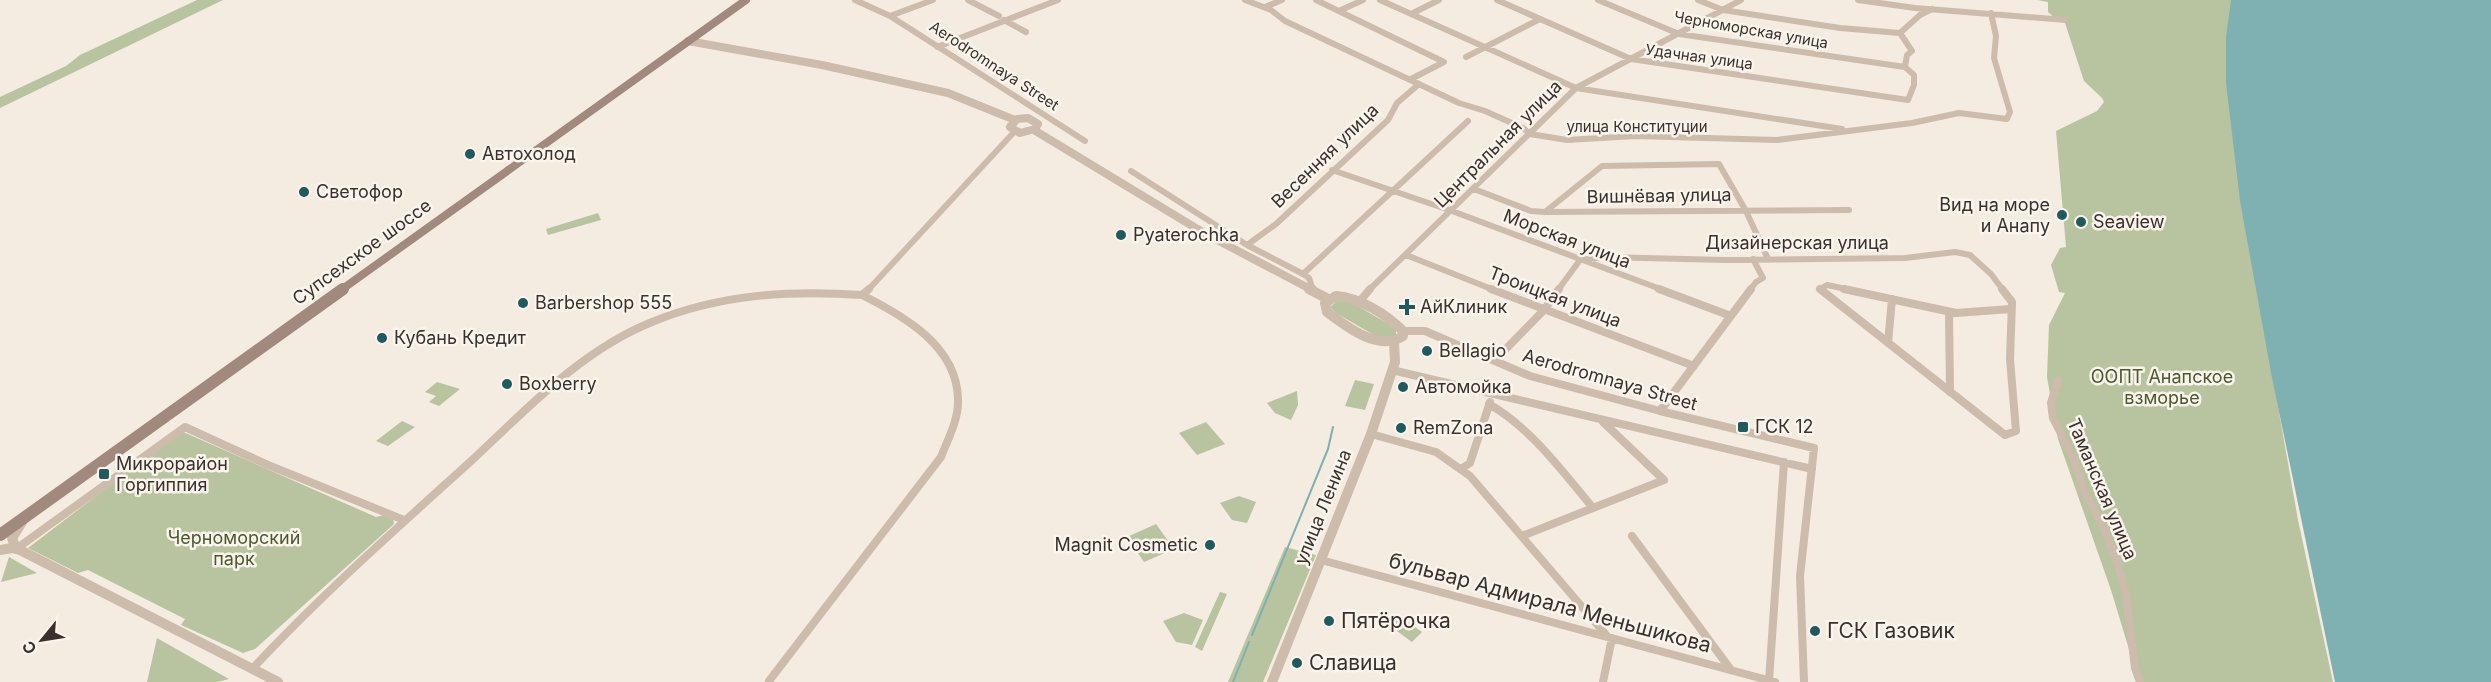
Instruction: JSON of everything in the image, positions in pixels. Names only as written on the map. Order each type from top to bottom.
[{"type":"main road","name":"Супсехское шоссе","points":[[0,535],[746,0]]},
{"type":"street","name":"Aerodromnaya Street","points":[[855,0],[890,16],[1085,141]]},
{"type":"street","points":[[890,16],[933,0]]},
{"type":"street","points":[[968,0],[1026,32]]},
{"type":"street","points":[[1036,0],[1046,5]]},
{"type":"street","points":[[937,47],[1001,18],[1059,0]]},
{"type":"street","name":"улица Конституции","points":[[1245,0],[1265,7],[1286,21],[1459,103],[1507,120],[1530,134],[1567,140],[1635,136],[1777,140],[1912,123],[1959,113],[2007,119],[2010,112],[1994,58],[1996,36],[1991,13]]},
{"type":"street","points":[[1265,7],[1282,0]]},
{"type":"street","points":[[1316,0],[1444,62],[1411,79]]},
{"type":"street","points":[[1339,11],[1363,0]]},
{"type":"street","points":[[1380,0],[1576,88],[1854,131]]},
{"type":"street","points":[[1411,14],[1439,0]]},
{"type":"street","name":"Удачная улица","points":[[1497,0],[1631,59],[1908,100],[1914,85],[1914,75],[1905,67]]},
{"type":"street","points":[[1506,4],[1515,0]]},
{"type":"street","name":"Черноморская улица","points":[[1598,0],[1678,33],[1905,67]]},
{"type":"street","points":[[1698,0],[1723,10],[1840,28],[1900,33],[1920,15],[1932,9]]},
{"type":"street","name":"Центральная улица","points":[[1359,302],[1373,285],[1452,212],[1576,88],[1741,0]]},
{"type":"street","points":[[1858,0],[1932,9],[2065,20]]},
{"type":"street","points":[[1466,57],[1538,20]]},
{"type":"street","points":[[1900,33],[1912,51],[1907,56],[1905,67]]},
{"type":"street","points":[[688,41],[822,65],[926,87],[957,96],[1015,120],[1033,119],[1038,123],[1034,130]]},
{"type":"street","name":"Весенняя улица","points":[[1247,245],[1276,224],[1388,120],[1397,103],[1419,84]]},
{"type":"street","points":[[1015,120],[1010,127],[1015,132],[1034,130],[1204,233],[1314,292],[1328,299],[1343,296],[1359,302],[1396,324],[1403,331],[1401,338],[1394,342],[1377,342],[1329,314],[1324,306],[1328,299]]},
{"type":"street","points":[[1303,274],[1468,121]]},
{"type":"street","points":[[862,295],[876,283],[1015,132]]},
{"type":"street","points":[[1545,212],[1602,166],[1719,164],[1746,211],[1768,259]]},
{"type":"street","name":"Морская улица","points":[[1332,170],[1393,190],[1731,316]]},
{"type":"street","points":[[1131,171],[1247,245],[1303,274],[1309,278],[1314,292]]},
{"type":"street","name":"Вишнёвая улица","points":[[1474,189],[1531,211],[1545,212],[1849,210]]},
{"type":"street","name":"Дизайнерская улица","points":[[1580,260],[1605,257],[1753,260],[1905,258],[1963,253],[1970,255],[2002,287],[2012,302],[2011,309]]},
{"type":"street","name":"Троицкая улица","points":[[1406,255],[1694,366]]},
{"type":"street","points":[[1495,360],[1544,310],[1580,260]]},
{"type":"street","points":[[1660,411],[1756,282],[1763,278],[1753,260]]},
{"type":"street","points":[[1827,285],[1949,312],[2011,309],[2010,359],[2016,431],[2005,435],[1820,289],[1827,285]]},
{"type":"street","points":[[253,668],[290,627],[404,520],[558,382],[601,350],[653,322],[726,299],[791,292],[862,295],[913,323],[935,344],[954,373],[958,399],[954,424],[941,457],[770,681]]},
{"type":"street","points":[[1888,343],[1892,299]]},
{"type":"street","points":[[1949,312],[1950,392]]},
{"type":"street","name":"Aerodromnaya Street","points":[[1403,331],[1425,331],[1530,376],[1660,411],[1814,448],[1812,469]]},
{"type":"street","name":"улица Ленина","points":[[1272,682],[1371,434],[1396,357],[1394,342]]},
{"type":"street","points":[[1392,370],[1812,469],[1800,576],[1804,682]]},
{"type":"street","name":"Таманская улица","points":[[2058,380],[2051,403],[2053,418],[2075,461],[2083,490],[2102,524],[2117,562],[2126,594],[2135,668],[2140,682]]},
{"type":"street","points":[[1461,469],[1470,463],[1492,395]]},
{"type":"street","points":[[1489,404],[1502,410],[1542,449],[1593,508]]},
{"type":"street","points":[[1522,536],[1664,480],[1602,421]]},
{"type":"street","points":[[16,549],[185,427],[268,465],[404,520]]},
{"type":"street","points":[[1371,434],[1436,452],[1470,476],[1610,638],[1603,682]]},
{"type":"street","points":[[1772,681],[1784,462]]},
{"type":"street","points":[[16,549],[13,535],[27,515]]},
{"type":"street","points":[[1632,536],[1731,670]]},
{"type":"street","points":[[0,550],[16,549],[278,682]]},
{"type":"street","name":"бульвар Адмирала Меньшикова","points":[[1320,560],[1772,681]]},
{"type":"green space","points":[[197,0],[223,0],[0,108],[0,97],[66,66],[80,55]]},
{"type":"green space","name":"ООПТ Анапское взморье","points":[[2037,0],[2232,0],[2248,236],[2298,520],[2333,682],[2139,682],[2111,590],[2058,439],[2047,377],[2049,325],[2065,293],[2059,292],[2051,265],[2060,248],[2066,247],[2056,131],[2097,111],[2104,102],[2084,81],[2064,20],[2048,12],[2048,2]]},
{"type":"green space","points":[[598,213],[601,220],[548,235],[546,229]]},
{"type":"green space","points":[[1338,300],[1349,301],[1392,326],[1396,330],[1396,335],[1379,338],[1336,313],[1330,307]]},
{"type":"green space","points":[[1355,380],[1374,384],[1365,410],[1345,406]]},
{"type":"green space","points":[[437,382],[460,389],[439,406],[429,402],[436,396],[425,392]]},
{"type":"green space","points":[[1297,391],[1298,405],[1291,420],[1275,413],[1267,403]]},
{"type":"green space","points":[[402,421],[415,427],[388,446],[376,441]]},
{"type":"green space","points":[[1206,422],[1225,444],[1197,455],[1179,433]]},
{"type":"green space","name":"Черноморский парк","points":[[181,431],[376,517],[384,515],[393,518],[394,524],[255,649],[243,653],[181,625],[185,619],[88,570],[78,573],[28,548]]},
{"type":"green space","points":[[1239,496],[1256,502],[1247,523],[1232,520],[1220,503]]},
{"type":"green space","points":[[1156,524],[1174,549],[1144,562],[1127,537]]},
{"type":"green space","points":[[1285,547],[1316,555],[1263,682],[1228,682]]},
{"type":"green space","points":[[9,557],[37,573],[1,582]]},
{"type":"green space","points":[[1220,592],[1227,594],[1202,651],[1195,647]]},
{"type":"green space","points":[[1184,613],[1203,620],[1192,645],[1176,642],[1163,621]]},
{"type":"green space","points":[[1396,614],[1422,632],[1412,642],[1386,623]]},
{"type":"green space","points":[[157,638],[229,679],[217,682],[147,682]]},
{"type":"water","points":[[2231,0],[2491,0],[2491,682],[2335,682],[2272,378],[2240,201],[2226,83],[2226,37]]},
{"type":"waterway","points":[[1252,635],[1328,449],[1333,427]]},
{"type":"waterway","points":[[1233,682],[1249,642]]},
{"type":"place","name":"Автохолод","points":[[470,154]]},
{"type":"place","name":"Светофор","points":[[304,192]]},
{"type":"place","name":"Вид на море и Анапу","points":[[2062,215]]},
{"type":"place","name":"Seaview","points":[[2081,222]]},
{"type":"place","name":"Pyaterochka","points":[[1121,235]]},
{"type":"place","name":"Barbershop 555","points":[[523,303]]},
{"type":"place","name":"АйКлиник","points":[[1407,307]]},
{"type":"place","name":"Кубань Кредит","points":[[382,338]]},
{"type":"place","name":"Bellagio","points":[[1427,351]]},
{"type":"place","name":"Boxberry","points":[[507,384]]},
{"type":"place","name":"Автомойка","points":[[1403,387]]},
{"type":"place","name":"ГСК 12","points":[[1743,427]]},
{"type":"place","name":"RemZona","points":[[1401,428]]},
{"type":"place","name":"Микрорайон Горгиппия","points":[[104,474]]},
{"type":"place","name":"Magnit Cosmetic","points":[[1210,545]]},
{"type":"place","name":"Пятёрочка","points":[[1329,621]]},
{"type":"place","name":"ГСК Газовик","points":[[1815,631]]},
{"type":"place","name":"Славица","points":[[1297,663]]}]
